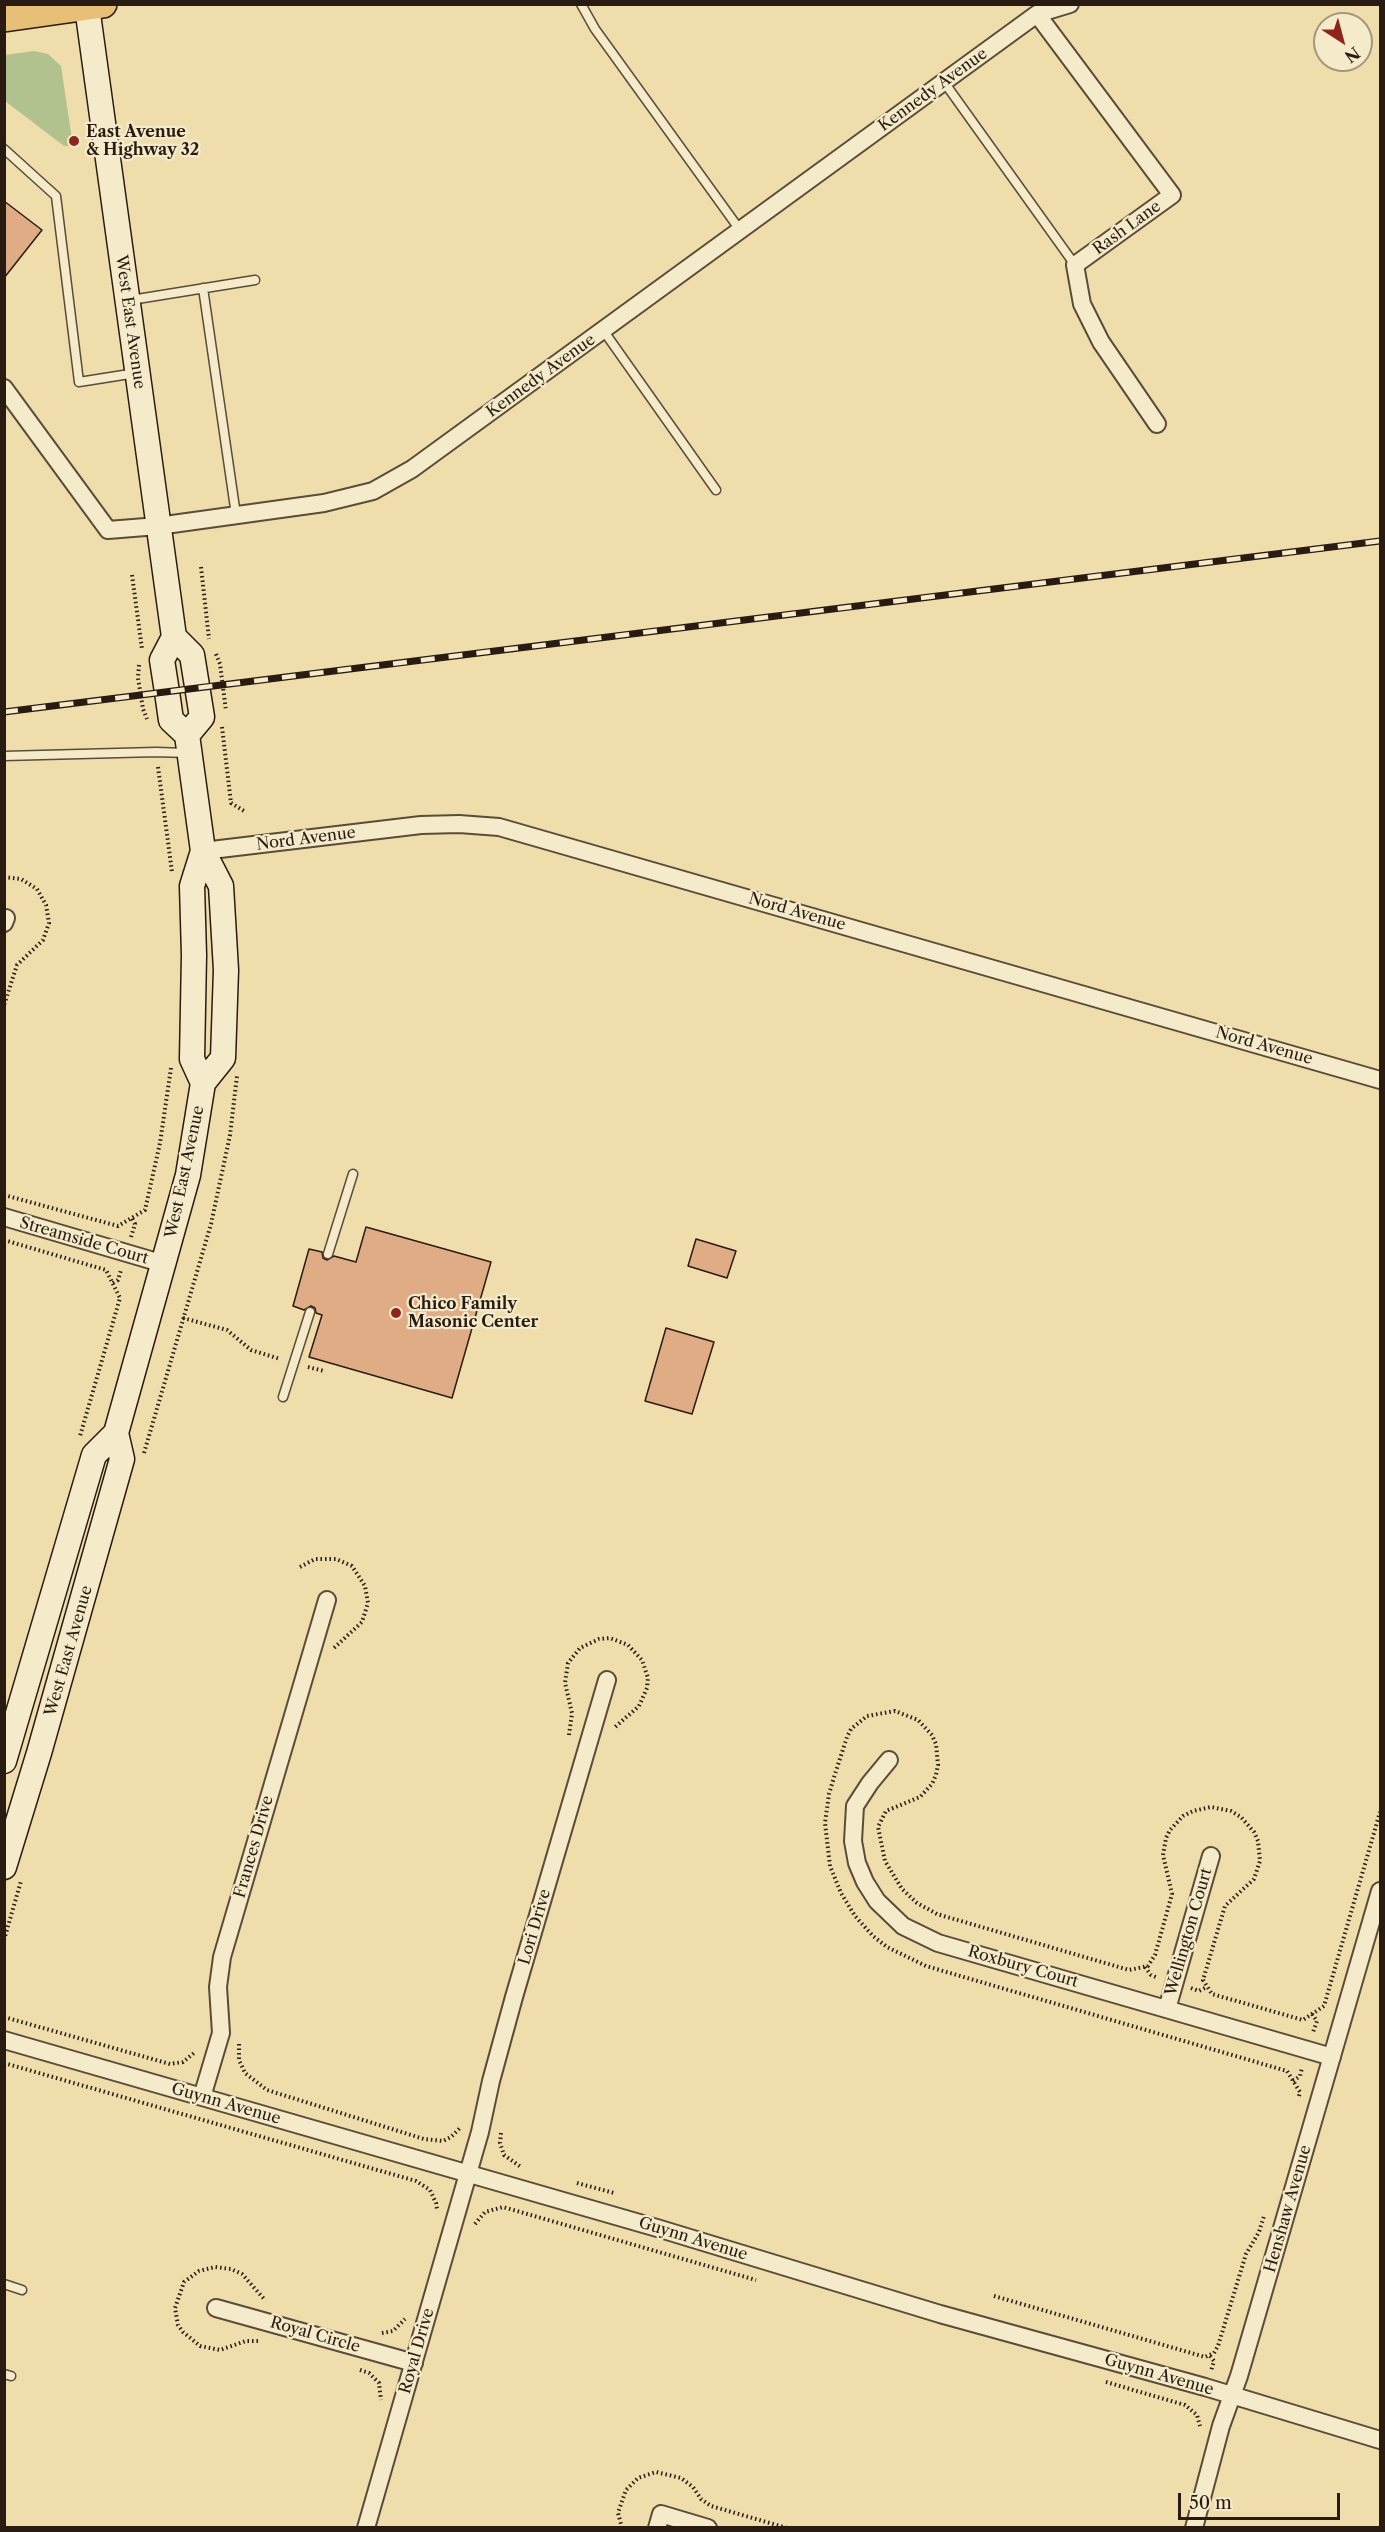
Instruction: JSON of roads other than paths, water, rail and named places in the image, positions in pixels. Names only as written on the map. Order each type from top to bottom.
[{"type":"main road","points":[[4,18],[92,5]]},
{"type":"main road","name":"West East Avenue","points":[[13,1874],[39,1753],[122,1460],[116,1433],[188,1176],[203,1083],[223,1058],[226,970],[221,886],[203,851],[189,744],[202,717],[192,656],[174,637],[136,372],[92,5]]},
{"type":"main road","name":"West East Avenue","points":[[203,851],[192,886],[194,955],[192,1059],[203,1083]]},
{"type":"main road","name":"West East Avenue","points":[[4,1761],[94,1455],[116,1433]]},
{"type":"street","name":"Kennedy Avenue","points":[[4,388],[108,530],[158,526],[324,503],[373,491],[412,469],[1037,14],[1070,4]]},
{"type":"street","name":"Rash Lane","points":[[1037,14],[1172,195],[1075,266],[1083,303],[1101,342],[1157,424]]},
{"type":"street","name":"Nord Avenue","points":[[203,851],[421,825],[459,824],[499,827],[1380,1080]]},
{"type":"street","name":"Streamside Court","points":[[4,1217],[164,1264]]},
{"type":"street","name":"Frances Drive","points":[[202,2097],[221,2033],[218,1987],[222,1957],[327,1599]]},
{"type":"street","name":"Lori Drive","points":[[468,2175],[514,1996],[607,1680]]},
{"type":"street","name":"Roxbury Court","points":[[889,1760],[861,1795],[855,1806],[852,1824],[857,1863],[877,1901],[889,1915],[920,1935],[938,1943],[1332,2057]]},
{"type":"street","name":"Wellington Court","points":[[1167,2009],[1211,1856]]},
{"type":"street","name":"Henshaw Avenue","points":[[1194,2528],[1221,2426],[1232,2396],[1380,1891]]},
{"type":"street","name":"Guynn Avenue","points":[[4,2040],[657,2228],[940,2314],[1380,2440]]},
{"type":"street","name":"Royal Drive","points":[[366,2528],[468,2175]]},
{"type":"street","name":"Royal Circle","points":[[216,2308],[414,2363]]},
{"type":"street","points":[[657,2528],[661,2514],[708,2528]]},
{"type":"lane","points":[[581,4],[622,66],[740,230]]},
{"type":"lane","points":[[944,82],[1075,266]]},
{"type":"lane","points":[[4,149],[56,196],[79,382],[136,372]]},
{"type":"lane","points":[[127,301],[255,280]]},
{"type":"lane","points":[[203,288],[236,515]]},
{"type":"lane","points":[[603,330],[716,490]]},
{"type":"lane","points":[[4,756],[156,752],[189,744]]},
{"type":"lane","points":[[328,1254],[353,1174]]},
{"type":"lane","points":[[283,1397],[310,1312]]},
{"type":"lane","points":[[4,2284],[22,2290]]},
{"type":"railway","points":[[4,712],[1380,541]]},
{"type":"place","name":"East Avenue & Highway 32","points":[[74,141]]},
{"type":"place","name":"Chico Family Masonic Center","points":[[396,1313]]}]
